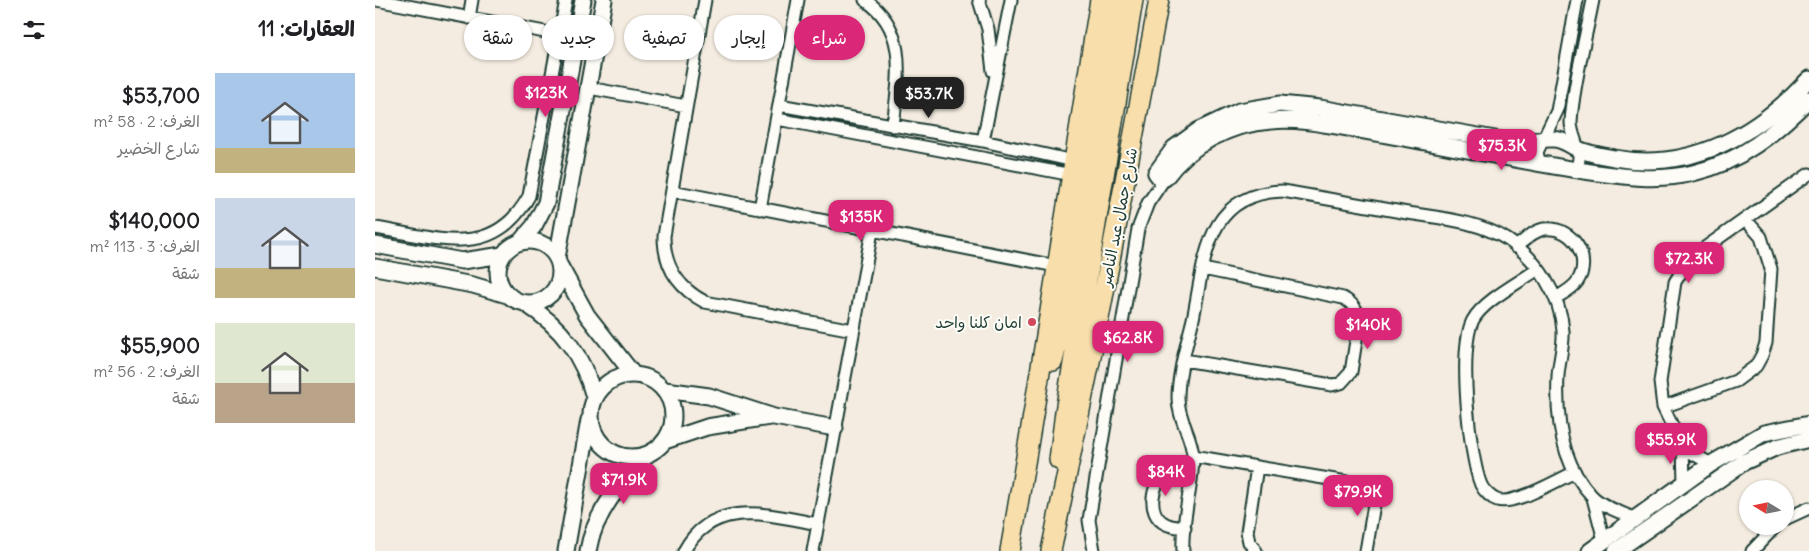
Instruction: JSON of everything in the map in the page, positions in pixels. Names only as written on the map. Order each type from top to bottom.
[{"type":"main road","points":[[1010,551],[1038,393],[1056,266],[1100,0]]},
{"type":"main road","points":[[1038,393],[1053,359],[1061,330],[1115,0]]},
{"type":"main road","points":[[1063,494],[1059,468],[1062,430],[1133,0]]},
{"type":"main road","name":"شارع جمال عبد الناصر","points":[[1054,548],[1159,0]]},
{"type":"street","points":[[376,0],[464,17]]},
{"type":"street","points":[[470,15],[472,0]]},
{"type":"street","points":[[563,15],[566,0]]},
{"type":"street","points":[[580,15],[583,0]]},
{"type":"street","points":[[526,304],[538,303],[548,298],[556,289],[560,278],[559,262],[604,0]]},
{"type":"street","points":[[705,0],[664,248],[671,270],[685,289],[705,302],[853,330]]},
{"type":"street","points":[[760,209],[798,0]]},
{"type":"street","points":[[865,0],[884,17],[890,26],[898,48],[899,66],[893,126]]},
{"type":"street","points":[[979,0],[989,29],[993,90]]},
{"type":"street","points":[[983,141],[1011,0]]},
{"type":"street","points":[[1540,165],[1537,152],[1557,111],[1577,0]]},
{"type":"street","points":[[1575,170],[1580,160],[1572,132],[1572,113],[1593,0]]},
{"type":"street","points":[[375,228],[462,242],[486,237],[497,232],[516,216],[529,196],[555,60]]},
{"type":"street","points":[[507,295],[499,283],[498,268],[503,254],[520,242],[534,226],[546,203],[572,60]]},
{"type":"street","points":[[1165,178],[1158,177],[1157,169],[1185,139],[1214,122],[1239,111],[1269,105],[1313,106],[1512,142],[1529,143],[1543,140],[1561,140],[1577,148],[1616,159],[1642,161],[1678,159],[1710,150],[1735,139],[1768,118],[1809,79]]},
{"type":"street","points":[[589,88],[686,106]]},
{"type":"street","points":[[1095,551],[1089,520],[1138,229],[1148,203],[1178,162],[1215,136],[1228,130],[1270,121],[1292,120],[1406,138],[1540,165],[1650,178],[1692,174],[1718,166],[1753,148],[1767,138],[1809,99]]},
{"type":"street","points":[[779,105],[983,141],[1073,168]]},
{"type":"street","points":[[777,119],[1073,168]]},
{"type":"street","points":[[1684,482],[1683,448],[1663,407],[1660,382],[1675,282],[1689,260],[1809,174]]},
{"type":"street","points":[[672,191],[1056,266]]},
{"type":"street","points":[[1183,551],[1193,456],[1189,438],[1181,419],[1179,386],[1207,245],[1220,220],[1241,201],[1268,192],[1283,191],[1459,222],[1484,229],[1508,240],[1538,269],[1556,298],[1563,332],[1557,392],[1559,422],[1566,451],[1575,472],[1593,498],[1604,540]]},
{"type":"street","points":[[1663,407],[1736,381],[1747,375],[1762,356],[1766,343],[1771,269],[1761,237],[1746,220]]},
{"type":"street","points":[[1516,247],[1536,231],[1545,229],[1565,232],[1579,246],[1582,256],[1581,275],[1576,284],[1556,298]]},
{"type":"street","points":[[813,551],[872,231]]},
{"type":"street","points":[[520,242],[542,243],[551,249],[587,315],[633,374]]},
{"type":"street","points":[[375,245],[462,261],[503,254]]},
{"type":"street","points":[[375,267],[473,286],[507,295],[516,301],[526,304],[553,324],[575,350],[583,365],[594,397]]},
{"type":"street","points":[[1184,360],[1331,385],[1341,383],[1351,372],[1359,314],[1350,302],[1343,298],[1203,269]]},
{"type":"street","points":[[1538,269],[1487,305],[1472,321],[1469,331],[1466,376],[1470,435],[1482,487],[1489,495],[1500,501],[1517,498],[1575,472]]},
{"type":"street","points":[[566,551],[594,397],[604,384],[617,376],[633,374],[645,376],[656,381],[665,390],[672,406],[673,424],[665,441]]},
{"type":"street","points":[[665,390],[731,401],[774,417],[835,428]]},
{"type":"street","points":[[590,416],[593,432],[603,446],[616,454],[632,458],[648,454]]},
{"type":"street","points":[[587,551],[595,527],[612,495],[648,454],[665,441],[707,426],[774,417]]},
{"type":"street","points":[[1616,551],[1668,506],[1684,482],[1711,464],[1765,433],[1809,424]]},
{"type":"street","points":[[1590,551],[1636,519],[1668,506],[1722,477],[1760,453],[1809,439]]},
{"type":"street","points":[[1683,448],[1711,464],[1722,477]]},
{"type":"street","points":[[1193,456],[1377,487],[1366,551]]},
{"type":"street","points":[[1257,467],[1247,532],[1249,542],[1257,551]]},
{"type":"street","points":[[1185,528],[1166,524],[1154,509],[1153,500],[1158,481],[1165,474],[1173,470],[1191,471]]},
{"type":"street","points":[[1593,498],[1636,519]]},
{"type":"street","points":[[1794,515],[1809,508]]},
{"type":"street","points":[[684,551],[692,539],[706,526],[731,515],[760,514],[818,524]]},
{"type":"street","points":[[1752,551],[1767,535]]},
{"type":"place","name":"امان كلنا واحد","points":[[1032,322]]}]
